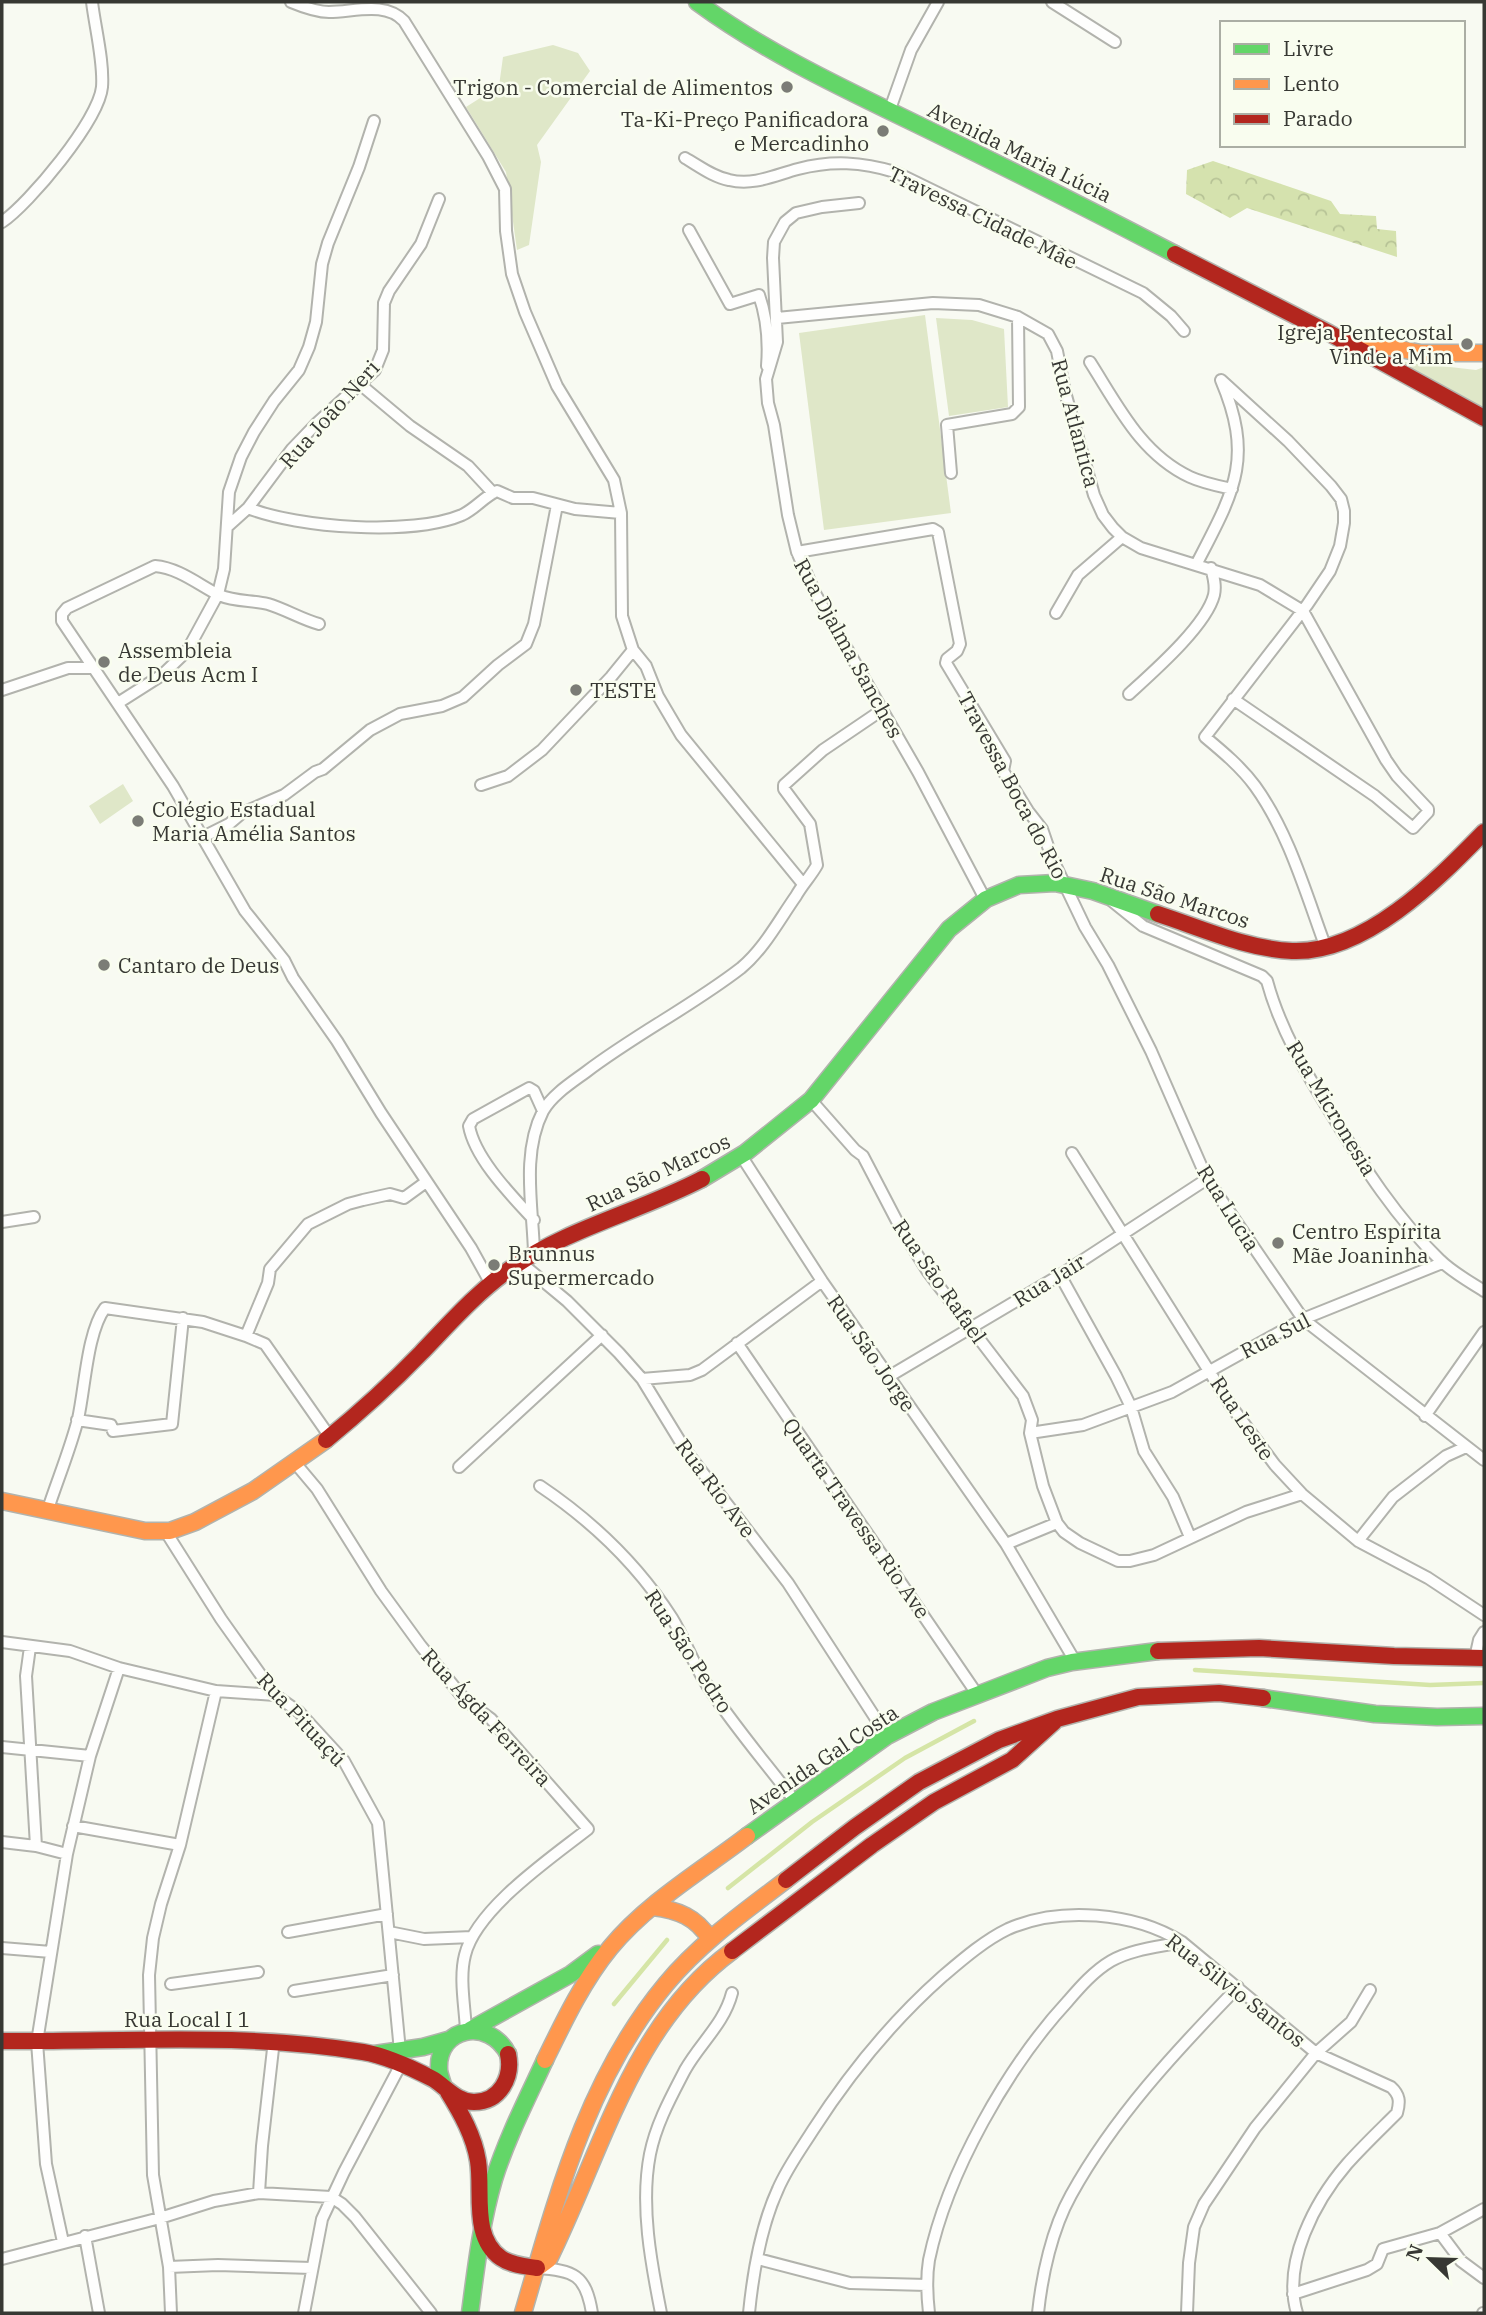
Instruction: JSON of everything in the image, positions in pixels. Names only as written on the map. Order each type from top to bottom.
[{"type":"main road","name":"Avenida Maria Lúcia","points":[[698,2],[731,27],[774,52],[1329,332],[1484,418]]},
{"type":"main road","name":"Avenida Maria Lúcia","points":[[1329,332],[1381,348],[1425,354],[1484,353]]},
{"type":"main road","name":"Rua São Marcos","points":[[166,1532],[196,1521],[251,1493],[296,1464],[367,1407],[491,1284],[527,1258],[643,1203],[671,1194],[742,1157],[811,1100],[949,929],[985,899],[1030,883],[1049,882],[1108,897],[1249,943],[1280,950],[1326,948],[1354,937],[1398,907],[1449,869],[1484,832]]},
{"type":"main road","points":[[2,1501],[47,1512],[166,1532]]},
{"type":"main road","name":"Avenida Gal Costa","points":[[470,2313],[482,2230],[495,2174],[508,2138],[573,2005],[612,1944],[653,1907],[794,1800],[887,1736],[977,1693],[1047,1668],[1170,1649],[1259,1648],[1480,1658]]},
{"type":"main road","points":[[523,2313],[577,2137],[598,2090],[641,2017],[667,1983],[710,1939],[855,1827],[919,1782],[999,1740],[1057,1719],[1138,1697],[1219,1693],[1316,1703],[1375,1714],[1484,1716]]},
{"type":"main road","points":[[537,2268],[549,2259],[557,2243],[635,2066],[659,2026],[685,1994],[758,1930],[934,1802],[1012,1760],[1057,1719]]},
{"type":"main road","points":[[653,1907],[686,1914],[701,1925],[710,1939],[712,1957],[705,1974]]},
{"type":"main road","points":[[537,2268],[502,2259],[495,2253],[482,2230],[478,2162],[472,2139],[465,2120],[446,2089],[438,2062],[448,2040],[571,1974],[612,1944]]},
{"type":"main road","name":"Rua Local I 1","points":[[2,2041],[274,2040],[400,2058],[464,2101],[481,2102],[497,2094],[507,2080],[510,2062],[506,2049],[491,2034],[471,2030]]},
{"type":"main road","name":"Rua Local I 1","points":[[400,2058],[448,2040]]},
{"type":"street","points":[[2,222],[31,198],[42,181],[66,156],[100,97],[101,74],[92,2]]},
{"type":"street","points":[[291,2],[326,12],[386,10],[398,14],[488,156],[505,189],[506,232],[512,274],[525,313],[557,386],[614,480],[621,513],[622,616],[633,650],[646,666],[664,708],[681,735],[803,884]]},
{"type":"street","points":[[890,111],[915,41],[938,2]]},
{"type":"street","points":[[1052,2],[1115,42]]},
{"type":"street","points":[[118,703],[162,674],[187,651],[218,594],[224,569],[229,492],[241,457],[274,401],[299,370],[309,347],[316,321],[322,264],[328,243],[359,167],[374,121]]},
{"type":"street","name":"Travessa Cidade Mãe","points":[[685,158],[712,174],[744,182],[757,182],[823,164],[870,164],[895,172],[1143,293],[1171,316],[1184,331]]},
{"type":"street","name":"Rua João Neri","points":[[228,526],[248,508],[292,449],[333,408],[361,385],[380,361],[384,303],[389,291],[421,244],[439,200]]},
{"type":"street","name":"Rua Djalma Sanches","points":[[766,379],[776,350],[774,242],[785,222],[796,213],[807,209],[859,203]]},
{"type":"street","name":"Rua Djalma Sanches","points":[[689,230],[730,304],[759,295],[768,339],[768,403],[797,552],[816,595],[985,899]]},
{"type":"street","name":"Rua Atlantica","points":[[777,318],[933,303],[979,305],[1018,317],[1039,328],[1054,342],[1094,495],[1103,515],[1122,537],[1141,548],[1260,585],[1303,611]]},
{"type":"street","points":[[951,473],[946,429],[949,424],[1012,414],[1019,407],[1018,317]]},
{"type":"street","points":[[1090,362],[1127,423],[1145,444],[1188,477],[1232,489]]},
{"type":"street","points":[[1196,565],[1232,489],[1239,455],[1237,428],[1221,380],[1287,441],[1341,499],[1344,511],[1340,546],[1330,571],[1303,611],[1205,737],[1244,773],[1274,818],[1294,861],[1326,948]]},
{"type":"street","points":[[361,385],[410,426],[468,466],[493,493]]},
{"type":"street","points":[[248,508],[288,519],[341,525],[372,527],[421,524],[461,515],[498,491],[513,498],[533,498],[557,505],[621,513]]},
{"type":"street","points":[[203,837],[229,824],[242,813],[284,795],[323,769],[370,730],[401,714],[442,706],[463,697],[498,665],[518,652],[526,644],[534,624],[557,505]]},
{"type":"street","name":"Travessa Boca do Rio","points":[[797,552],[936,530],[940,534],[960,644],[946,663],[1005,761],[1003,771],[1042,829],[1052,858],[1066,885]]},
{"type":"street","points":[[1056,613],[1078,575],[1122,537]]},
{"type":"street","points":[[319,624],[268,604],[218,594],[203,584],[164,567],[155,566],[67,608],[62,614],[62,621],[118,703],[203,837],[246,911],[284,960],[293,978],[466,1240],[491,1284]]},
{"type":"street","points":[[1129,694],[1156,670],[1202,617],[1214,594],[1211,568]]},
{"type":"street","points":[[1233,699],[1375,796],[1413,828],[1428,812],[1392,768],[1303,611]]},
{"type":"street","points":[[481,785],[508,776],[542,750],[633,650]]},
{"type":"street","points":[[2,690],[68,668],[94,668]]},
{"type":"street","points":[[527,1258],[534,1220],[530,1192],[532,1159],[535,1136],[543,1111],[555,1097],[609,1054],[721,983],[758,950],[817,865],[810,824],[784,789],[784,785],[832,743],[882,710]]},
{"type":"street","name":"Rua Lucia","points":[[1066,885],[1085,927],[1108,965],[1151,1051],[1207,1179],[1303,1320],[1484,1460]]},
{"type":"street","name":"Rua Micronesia","points":[[1108,897],[1143,926],[1262,976],[1267,981],[1306,1074],[1346,1138],[1400,1215],[1443,1263],[1484,1291]]},
{"type":"street","points":[[534,1220],[504,1187],[481,1153],[469,1126],[473,1119],[529,1088],[534,1091],[543,1111]]},
{"type":"street","name":"Rua São Rafael","points":[[811,1100],[863,1156],[928,1272],[1023,1396],[1032,1420],[1030,1433],[1043,1486],[1057,1523]]},
{"type":"street","name":"Rua Leste","points":[[1072,1153],[1252,1437],[1302,1494],[1358,1541],[1428,1578],[1484,1615]]},
{"type":"street","name":"Rua São Jorge","points":[[742,1157],[822,1281],[1006,1545],[1072,1656],[1080,1662]]},
{"type":"street","name":"Rua Jair","points":[[888,1377],[1060,1275],[1207,1179]]},
{"type":"street","points":[[246,1336],[268,1283],[270,1269],[308,1224],[348,1204],[390,1194],[404,1198],[426,1182]]},
{"type":"street","points":[[2,1222],[34,1217]]},
{"type":"street","name":"Rua Rio Ave","points":[[527,1258],[642,1379],[686,1451],[788,1583],[887,1736]]},
{"type":"street","name":"Rua Sul","points":[[1030,1433],[1083,1425],[1172,1392],[1303,1320],[1443,1263]]},
{"type":"street","points":[[1060,1275],[1116,1377],[1130,1407],[1144,1451],[1174,1497],[1190,1537]]},
{"type":"street","points":[[642,1379],[690,1374],[702,1370],[822,1281]]},
{"type":"street","points":[[47,1512],[78,1420],[94,1331],[105,1308],[183,1318],[224,1327],[265,1345],[330,1437]]},
{"type":"street","points":[[78,1420],[111,1425],[113,1430],[172,1424],[183,1318]]},
{"type":"street","points":[[1425,1416],[1484,1332]]},
{"type":"street","points":[[459,1467],[602,1335]]},
{"type":"street","name":"Quarta Travessa Rio Ave","points":[[737,1343],[977,1693]]},
{"type":"street","points":[[1358,1541],[1392,1497],[1446,1456],[1466,1447]]},
{"type":"street","name":"Rua Ágda Ferreira","points":[[296,1464],[317,1489],[380,1591],[421,1646],[465,1700],[491,1719],[588,1829],[541,1866],[487,1915],[472,1937]]},
{"type":"street","name":"Rua São Pedro","points":[[540,1486],[602,1533],[639,1575],[671,1618],[706,1684],[794,1800]]},
{"type":"street","points":[[1006,1545],[1057,1523],[1064,1532],[1080,1543],[1118,1561],[1130,1561],[1154,1555],[1246,1512],[1302,1494]]},
{"type":"street","name":"Rua Pituaçú","points":[[166,1532],[220,1619],[275,1695],[299,1712],[344,1761],[378,1824],[400,2058]]},
{"type":"street","points":[[1480,1658],[1479,1640],[1484,1632]]},
{"type":"street","points":[[2,1642],[70,1651],[119,1668],[216,1691],[275,1695]]},
{"type":"street","points":[[30,1647],[26,1676],[36,1846]]},
{"type":"street","points":[[63,2242],[46,2164],[37,2042],[67,1854],[90,1756],[119,1668]]},
{"type":"street","points":[[172,2313],[169,2267],[153,2175],[149,1975],[153,1938],[161,1904],[180,1845],[216,1691]]},
{"type":"street","points":[[2,1747],[90,1756]]},
{"type":"street","points":[[74,1826],[180,1845]]},
{"type":"street","points":[[2,1842],[36,1846],[67,1854]]},
{"type":"street","points":[[288,1932],[387,1914]]},
{"type":"street","name":"Rua Silvio Santos","points":[[750,2313],[758,2259],[777,2190],[835,2096],[885,2032],[955,1966],[1006,1930],[1026,1922],[1065,1917],[1107,1916],[1165,1931],[1238,1987],[1316,2053],[1391,2087],[1398,2096],[1400,2102],[1397,2113],[1347,2164],[1319,2204],[1297,2259],[1293,2294]]},
{"type":"street","points":[[389,1932],[425,1938],[472,1937],[464,1958],[463,1975],[471,2030]]},
{"type":"street","points":[[929,2313],[929,2262],[939,2223],[959,2171],[995,2101],[1019,2062],[1055,2015],[1103,1967],[1130,1953],[1182,1942]]},
{"type":"street","points":[[2,1948],[51,1952]]},
{"type":"street","points":[[171,1984],[258,1972]]},
{"type":"street","points":[[294,1991],[393,1975]]},
{"type":"street","points":[[1038,2313],[1040,2292],[1056,2233],[1070,2195],[1154,2077],[1238,1987]]},
{"type":"street","points":[[1187,2313],[1189,2263],[1194,2227],[1200,2212],[1255,2128],[1316,2053],[1351,2022],[1370,1990]]},
{"type":"street","points":[[661,2313],[648,2233],[650,2153],[661,2118],[692,2058],[720,2022],[732,1993]]},
{"type":"street","points":[[260,2193],[262,2146],[274,2040]]},
{"type":"street","points":[[303,2313],[323,2219],[331,2197],[400,2058]]},
{"type":"street","points":[[2,2259],[160,2218],[214,2201],[260,2193],[331,2197],[355,2217],[431,2313]]},
{"type":"street","points":[[1297,2313],[1293,2294],[1367,2270],[1377,2264],[1383,2249],[1440,2233],[1484,2209]]},
{"type":"street","points":[[1440,2233],[1461,2261],[1484,2278]]},
{"type":"street","points":[[85,2236],[99,2313]]},
{"type":"street","points":[[758,2259],[850,2283],[927,2285]]},
{"type":"street","points":[[169,2267],[312,2267]]},
{"type":"street","points":[[537,2268],[562,2270],[576,2275],[587,2291],[592,2313]]},
{"type":"green space","points":[[553,45],[578,53],[590,71],[537,145],[541,162],[529,245],[517,250],[506,172],[466,107],[499,86],[503,57]]},
{"type":"green space","points":[[1213,161],[1331,201],[1340,214],[1376,216],[1377,229],[1396,231],[1397,257],[1247,208],[1230,218],[1186,194],[1187,170]]},
{"type":"green space","points":[[925,315],[951,513],[824,530],[799,333]]},
{"type":"green space","points":[[936,318],[972,320],[1004,329],[1008,407],[949,416]]},
{"type":"green space","points":[[1398,361],[1476,370],[1484,367],[1484,409]]},
{"type":"green space","points":[[123,784],[133,801],[100,824],[89,806]]},
{"type":"waterway","points":[[1195,1670],[1430,1685],[1484,1683]]},
{"type":"waterway","points":[[728,1888],[812,1822],[905,1758],[974,1721]]},
{"type":"waterway","points":[[614,2004],[667,1940]]},
{"type":"traffic: fast","points":[[697,2],[753,39],[811,72],[1175,254]]},
{"type":"traffic: fast","points":[[702,1179],[745,1153],[811,1100],[949,929],[986,899],[1019,885],[1055,883],[1093,891],[1158,914]]},
{"type":"traffic: fast","points":[[747,1836],[887,1736],[933,1712],[1047,1668],[1072,1662],[1158,1651]]},
{"type":"traffic: fast","points":[[1263,1698],[1375,1714],[1484,1716]]},
{"type":"traffic: fast","points":[[470,2030],[571,1974],[598,1954]]},
{"type":"traffic: fast","points":[[443,2085],[439,2071],[441,2055],[446,2044],[455,2036],[477,2031],[489,2035],[499,2042],[508,2054]]},
{"type":"traffic: fast","points":[[375,2054],[423,2047],[448,2040]]},
{"type":"traffic: fast","points":[[470,2313],[482,2229],[494,2179],[511,2134],[545,2060]]},
{"type":"traffic: slow","points":[[1358,341],[1421,353],[1484,353]]},
{"type":"traffic: slow","points":[[2,1501],[145,1531],[170,1531],[195,1522],[253,1491],[326,1440]]},
{"type":"traffic: slow","points":[[545,2060],[583,1988],[610,1948],[657,1902],[747,1836]]},
{"type":"traffic: slow","points":[[523,2313],[562,2183],[595,2099],[615,2059],[639,2021],[679,1969],[723,1929],[786,1880]]},
{"type":"traffic: slow","points":[[653,1907],[686,1916],[699,1925],[710,1939]]},
{"type":"traffic: slow","points":[[537,2268],[549,2259],[622,2093],[644,2053],[668,2015],[697,1981],[732,1951]]},
{"type":"traffic: jam","points":[[1175,254],[1329,333],[1484,418]]},
{"type":"traffic: jam","points":[[1158,914],[1258,946],[1292,951],[1319,949],[1346,940],[1398,911],[1422,892],[1484,832]]},
{"type":"traffic: jam","points":[[326,1440],[410,1365],[474,1298],[510,1269],[556,1242],[702,1179]]},
{"type":"traffic: jam","points":[[1158,1651],[1259,1648],[1484,1658]]},
{"type":"traffic: jam","points":[[786,1880],[919,1782],[999,1740],[1057,1719],[1138,1697],[1219,1693],[1263,1698]]},
{"type":"traffic: jam","points":[[732,1951],[872,1845],[934,1802],[1012,1760],[1054,1722]]},
{"type":"traffic: jam","points":[[2,2041],[183,2039],[318,2046],[390,2059],[433,2079],[462,2100],[474,2102],[491,2098],[503,2087],[508,2071],[508,2054]]},
{"type":"traffic: jam","points":[[448,2092],[466,2125],[476,2152],[480,2213],[485,2238],[501,2258],[518,2265],[537,2268]]},
{"type":"place","name":"Trigon - Comercial de Alimentos","points":[[787,87]]},
{"type":"place","name":"Ta-Ki-Preço Panificadora e Mercadinho","points":[[883,131]]},
{"type":"place","name":"Igreja Pentecostal Vinde a Mim","points":[[1467,344]]},
{"type":"place","name":"Assembleia de Deus Acm I","points":[[104,662]]},
{"type":"place","name":"TESTE","points":[[576,690]]},
{"type":"place","name":"Colégio Estadual Maria Amélia Santos","points":[[138,821]]},
{"type":"place","name":"Cantaro de Deus","points":[[104,965]]},
{"type":"place","name":"Centro Espírita Mãe Joaninha","points":[[1278,1243]]},
{"type":"place","name":"Brunnus Supermercado","points":[[494,1265]]}]
